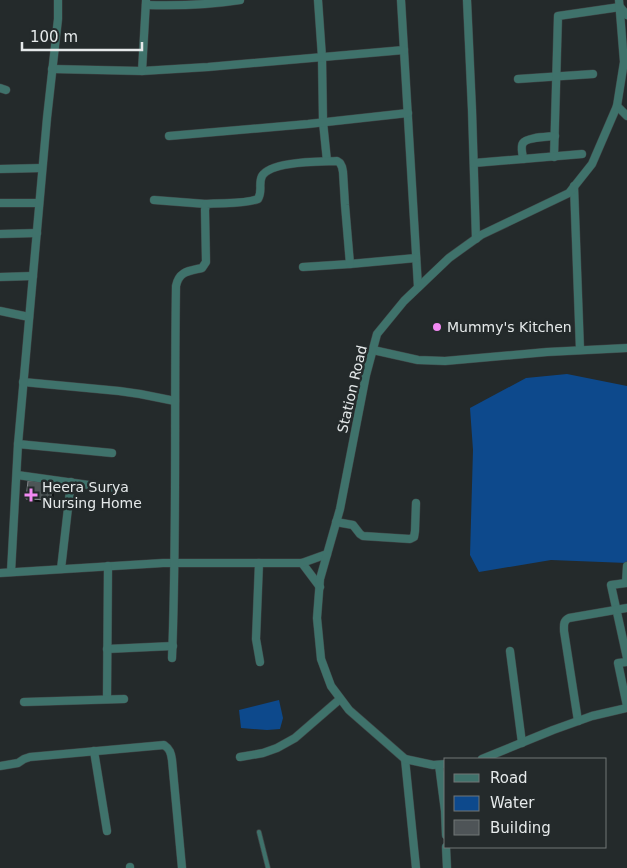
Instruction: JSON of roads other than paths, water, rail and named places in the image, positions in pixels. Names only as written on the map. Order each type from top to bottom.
[{"type":"street","points":[[11,572],[18,444],[42,168],[58,19],[58,0]]},
{"type":"street","points":[[142,71],[146,3],[215,4],[240,0]]},
{"type":"street","points":[[318,0],[322,57],[323,122],[327,161]]},
{"type":"street","points":[[401,0],[418,288]]},
{"type":"street","points":[[467,0],[476,238]]},
{"type":"street","points":[[554,157],[558,16],[620,4],[627,14]]},
{"type":"street","name":"Station Road","points":[[442,764],[432,765],[405,758],[348,710],[331,686],[321,659],[317,618],[320,579],[340,508],[366,375],[378,334],[404,301],[449,258],[481,235],[569,193],[592,164],[617,106],[624,62],[620,4]]},
{"type":"street","points":[[52,69],[142,71],[404,50]]},
{"type":"street","points":[[518,79],[593,74]]},
{"type":"street","points":[[617,106],[627,116]]},
{"type":"street","points":[[170,136],[408,113]]},
{"type":"street","points":[[523,159],[522,147],[524,141],[555,136]]},
{"type":"street","points":[[474,163],[582,154]]},
{"type":"street","points":[[154,200],[206,204],[254,200],[260,196],[262,176],[272,168],[285,164],[340,162],[342,166],[350,264]]},
{"type":"street","points":[[0,169],[42,168]]},
{"type":"street","points":[[574,186],[580,350]]},
{"type":"street","points":[[0,203],[39,203]]},
{"type":"street","points":[[172,658],[175,563],[174,401],[176,286],[177,278],[182,273],[202,268],[206,262],[206,204]]},
{"type":"street","points":[[0,234],[37,233]]},
{"type":"street","points":[[303,267],[416,258]]},
{"type":"street","points":[[0,278],[33,276]]},
{"type":"street","points":[[0,312],[29,317]]},
{"type":"street","points":[[373,350],[418,360],[445,361],[627,348]]},
{"type":"street","points":[[24,382],[119,391],[174,401]]},
{"type":"street","points":[[18,444],[112,453]]},
{"type":"street","points":[[17,475],[110,488]]},
{"type":"street","points":[[61,569],[71,482]]},
{"type":"street","points":[[336,522],[353,525],[363,536],[410,538],[414,537],[416,503]]},
{"type":"street","points":[[0,573],[175,563],[302,563],[327,554]]},
{"type":"street","points":[[259,563],[256,639],[260,662]]},
{"type":"street","points":[[302,563],[320,587]]},
{"type":"street","points":[[107,699],[108,566]]},
{"type":"street","points":[[484,758],[578,721],[627,707],[618,663],[627,660],[611,585],[626,583],[627,566]]},
{"type":"street","points":[[578,721],[564,622],[569,618],[627,608]]},
{"type":"street","points":[[107,648],[173,646]]},
{"type":"street","points":[[510,651],[522,743]]},
{"type":"street","points":[[240,757],[277,748],[295,738],[340,698]]},
{"type":"street","points":[[24,702],[124,699]]},
{"type":"street","points":[[0,766],[18,763],[28,758],[159,745],[168,747],[172,760],[182,868]]},
{"type":"street","points":[[94,751],[107,831]]},
{"type":"street","points":[[405,758],[416,868]]},
{"type":"street","points":[[442,764],[444,795]]},
{"type":"street","points":[[446,848],[448,868]]},
{"type":"lane","points":[[259,832],[268,868]]},
{"type":"water","points":[[567,374],[627,386],[627,563],[551,560],[479,572],[470,555],[473,450],[470,408],[526,378]]},
{"type":"water","points":[[279,700],[283,718],[280,729],[241,728],[239,710]]},
{"type":"place","name":"Mummy's Kitchen","points":[[437,327]]},
{"type":"place","name":"Heera Surya Nursing Home","points":[[31,495]]}]
